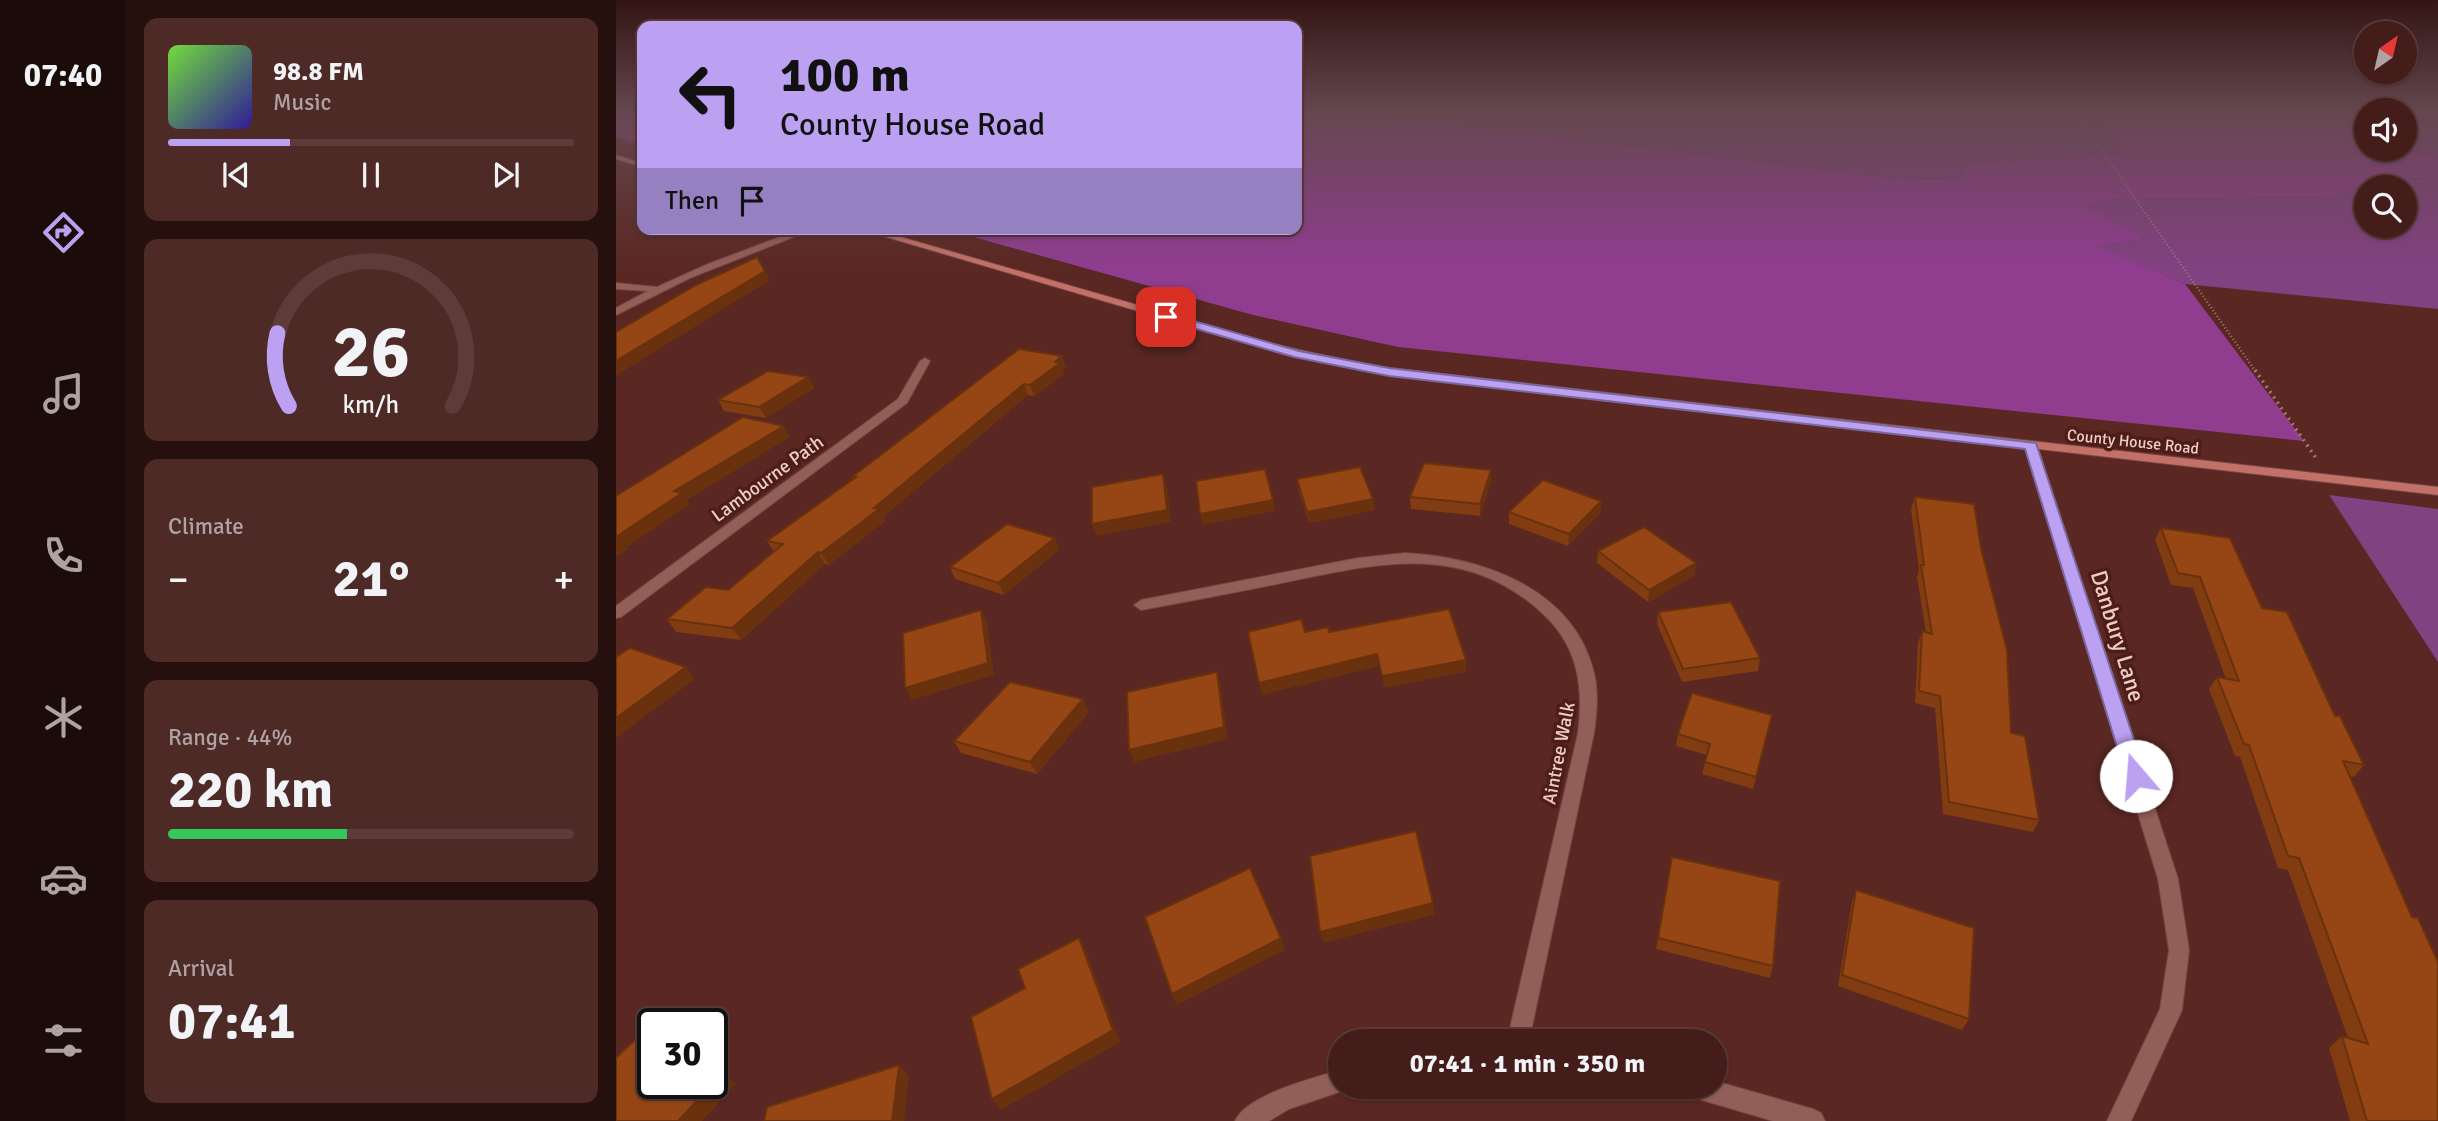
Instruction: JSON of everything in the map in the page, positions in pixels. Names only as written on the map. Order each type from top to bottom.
[{"type":"street","points":[[616,312],[656,289],[704,267],[793,235]]},
{"type":"street","name":"County House Road","points":[[884,235],[1271,347],[1358,367],[1495,386],[2438,491]]},
{"type":"street","points":[[616,286],[656,289]]},
{"type":"street","name":"Lambourne Path","points":[[616,613],[903,401],[925,361]]},
{"type":"street","name":"Danbury Lane","points":[[2031,446],[2168,879],[2179,950],[2171,1010],[2119,1121]]},
{"type":"street","name":"Aintree Walk","points":[[1141,605],[1357,563],[1415,558],[1474,569],[1505,580],[1540,601],[1564,627],[1587,672],[1591,701],[1521,1029]]},
{"type":"street","points":[[1247,1121],[1283,1099],[1328,1085]]},
{"type":"street","points":[[1727,1096],[1813,1121]]},
{"type":"path","points":[[2112,164],[2330,479]]},
{"type":"shaded area","points":[[1302,164],[1782,164],[1893,178],[1959,179],[1967,164],[2438,164],[2438,178],[2417,178],[2417,175],[2354,175],[2354,189],[2333,197],[2118,199],[2086,206],[2145,239],[2097,246],[2185,284],[2304,441],[1398,347],[1253,315],[966,235],[1302,235]]},
{"type":"shaded area","points":[[1782,164],[1968,164],[1959,179],[1893,178]]},
{"type":"shaded area","points":[[2417,178],[2438,178],[2438,309],[2185,284],[2095,246],[2144,239],[2085,206],[2118,199],[2333,197],[2354,189],[2354,238],[2417,238]]},
{"type":"shaded area","points":[[2329,495],[2438,509],[2438,662]]},
{"type":"building","points":[[757,257],[765,271],[616,361],[616,332],[696,285]]},
{"type":"building","points":[[1019,349],[1062,356],[1055,362],[1060,363],[1030,385],[1024,384],[874,508],[879,509],[821,553],[818,552],[732,628],[667,619],[706,587],[728,590],[783,544],[767,541],[856,477],[852,477]]},
{"type":"building","points":[[768,371],[808,377],[759,407],[718,400]]},
{"type":"building","points":[[743,417],[784,426],[674,491],[682,493],[616,537],[616,496]]},
{"type":"building","points":[[1424,463],[1491,470],[1480,504],[1410,497]]},
{"type":"building","points":[[1360,467],[1373,499],[1307,512],[1297,479]]},
{"type":"building","points":[[1265,469],[1273,500],[1200,514],[1196,481]]},
{"type":"building","points":[[1163,474],[1167,510],[1092,524],[1092,487]]},
{"type":"building","points":[[1543,480],[1601,501],[1569,534],[1509,512]]},
{"type":"building","points":[[1915,497],[1974,504],[1981,548],[2007,650],[2011,733],[2025,736],[2039,820],[1949,802],[1940,696],[1919,691],[1922,631],[1932,634],[1921,565],[1924,565]]},
{"type":"building","points":[[1007,524],[1055,538],[998,583],[950,567]]},
{"type":"building","points":[[1644,527],[1696,563],[1649,590],[1598,551]]},
{"type":"building","points":[[2161,528],[2230,538],[2262,608],[2287,612],[2335,716],[2340,716],[2364,765],[2343,761],[2412,917],[2418,918],[2438,962],[2438,1121],[2367,1121],[2342,1036],[2368,1044],[2299,858],[2288,856],[2249,745],[2244,744],[2217,677],[2239,681],[2200,577],[2178,573]]},
{"type":"building","points":[[1731,602],[1760,658],[1683,669],[1658,612]]},
{"type":"building","points":[[1449,609],[1466,660],[1382,676],[1377,654],[1259,683],[1248,632],[1301,619],[1305,632],[1328,627],[1329,632]]},
{"type":"building","points":[[981,610],[988,663],[905,688],[903,633]]},
{"type":"building","points":[[630,648],[686,667],[616,718],[616,657]]},
{"type":"building","points":[[1217,672],[1224,727],[1129,750],[1127,692]]},
{"type":"building","points":[[1010,682],[1083,699],[1030,762],[954,741]]},
{"type":"building","points":[[1692,693],[1772,715],[1756,777],[1705,762],[1710,744],[1678,734]]},
{"type":"building","points":[[1416,831],[1433,903],[1320,932],[1310,856]]},
{"type":"building","points":[[1672,857],[1780,881],[1773,966],[1658,938]]},
{"type":"building","points":[[1250,868],[1281,938],[1172,994],[1145,917]]},
{"type":"building","points":[[1856,890],[1974,928],[1969,1019],[1842,975]]},
{"type":"building","points":[[1079,938],[1113,1030],[992,1099],[971,1017],[1025,988],[1018,969]]},
{"type":"building","points":[[637,1038],[637,1099],[699,1099],[678,1121],[616,1121],[616,1058]]},
{"type":"building","points":[[899,1065],[892,1121],[764,1121],[767,1107]]},
{"type":"route","points":[[1166,317],[1298,354],[1389,372],[2031,446],[2136,776]]}]
